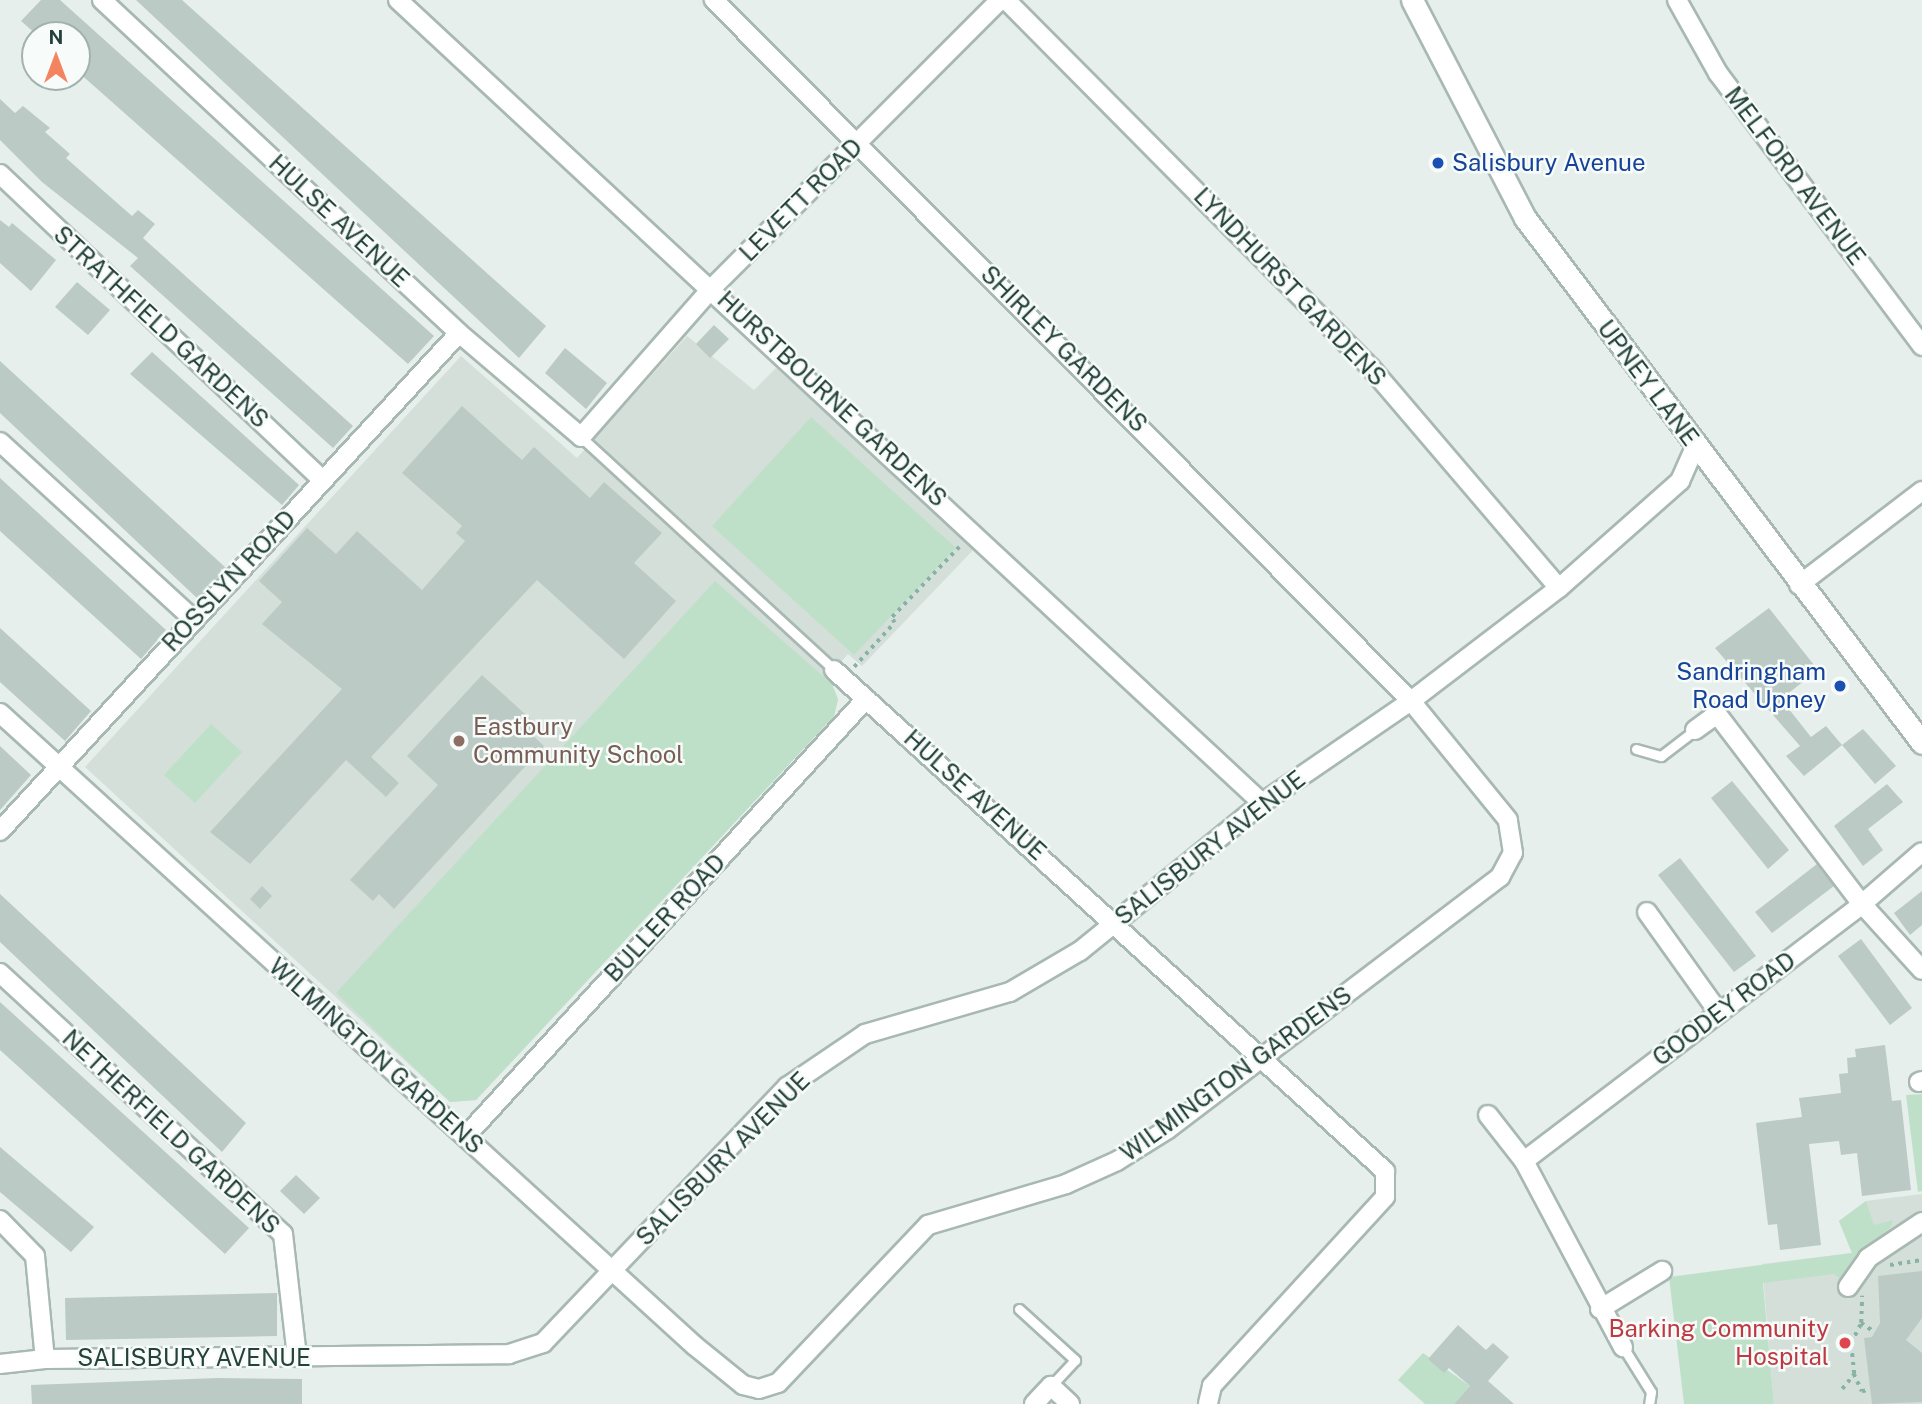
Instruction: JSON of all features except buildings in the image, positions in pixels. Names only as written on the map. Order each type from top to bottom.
[{"type":"street","name":"HULSE AVENUE","points":[[102,0],[459,333],[581,437]]},
{"type":"street","name":"HURSTBOURNE GARDENS","points":[[398,0],[712,288],[1262,803]]},
{"type":"street","name":"SHIRLEY GARDENS","points":[[714,0],[1411,701]]},
{"type":"street","name":"LEVETT ROAD","points":[[581,437],[712,288],[1000,0]]},
{"type":"street","name":"LYNDHURST GARDENS","points":[[1006,0],[1371,368],[1559,588]]},
{"type":"street","name":"UPNEY LANE","points":[[1412,0],[1525,218],[1799,585],[1922,743]]},
{"type":"street","name":"MELFORD AVENUE","points":[[1677,0],[1718,73],[1922,346]]},
{"type":"street","name":"STRATHFIELD GARDENS","points":[[0,174],[322,480]]},
{"type":"street","name":"ROSSLYN ROAD","points":[[0,831],[459,333]]},
{"type":"street","points":[[0,442],[193,619]]},
{"type":"street","name":"SALISBURY AVENUE","points":[[0,1364],[45,1359],[509,1354],[543,1343],[787,1087],[835,1050],[865,1034],[1010,992],[1080,951],[1262,803],[1411,701],[1559,588],[1680,481],[1695,447]]},
{"type":"street","points":[[1799,585],[1922,491]]},
{"type":"street","name":"HULSE AVENUE","points":[[839,674],[1116,920],[1378,1162],[1387,1185],[1385,1197],[1212,1386],[1208,1404]]},
{"type":"street","name":"BULLER ROAD","points":[[465,1137],[866,699]]},
{"type":"street","name":"WILMINGTON GARDENS","points":[[0,713],[465,1137],[615,1269],[695,1346],[743,1385],[763,1397],[928,1225],[1066,1184],[1117,1161],[1265,1056],[1500,877],[1513,853],[1508,820],[1411,701]]},
{"type":"street","points":[[1695,730],[1717,714],[1862,904],[1922,970]]},
{"type":"street","name":"GOODEY ROAD","points":[[1524,1161],[1862,904],[1922,852]]},
{"type":"street","points":[[1647,912],[1719,1013]]},
{"type":"street","name":"NETHERFIELD GARDENS","points":[[0,973],[283,1234],[297,1357]]},
{"type":"street","points":[[1488,1115],[1524,1161],[1600,1309],[1623,1347]]},
{"type":"street","points":[[0,1220],[35,1256],[45,1359]]},
{"type":"street","points":[[1855,1288],[1868,1258],[1922,1222]]},
{"type":"street","points":[[1600,1309],[1662,1270]]},
{"type":"street","points":[[1034,1404],[1051,1386],[1070,1404]]},
{"type":"lane","points":[[581,437],[839,674]]},
{"type":"lane","points":[[1636,749],[1661,757],[1695,730]]},
{"type":"lane","points":[[1019,1309],[1075,1360],[1051,1386]]},
{"type":"lane","points":[[1623,1347],[1651,1392],[1648,1404]]},
{"type":"path","points":[[839,674],[894,623],[892,617],[974,532]]},
{"type":"path","points":[[1883,1266],[1922,1260]]},
{"type":"path","points":[[1855,1288],[1861,1323],[1851,1343],[1854,1374],[1862,1391],[1870,1390]]},
{"type":"path","points":[[1861,1323],[1875,1332]]},
{"type":"path","points":[[1842,1389],[1854,1374]]},
{"type":"shaded area","name":"Eastbury Community School","points":[[687,336],[754,390],[776,368],[978,545],[862,666],[848,654],[826,679],[838,699],[834,716],[476,1100],[450,1102],[85,767],[461,356],[577,458]]},
{"type":"shaded area","name":"Barking Community Hospital","points":[[1922,1194],[1922,1404],[1774,1404],[1762,1264],[1852,1253],[1839,1221],[1866,1201]]},
{"type":"green space","points":[[811,417],[956,548],[854,655],[712,526]]},
{"type":"green space","points":[[715,581],[832,684],[838,699],[834,716],[476,1100],[450,1102],[336,993]]},
{"type":"green space","points":[[211,724],[242,752],[195,803],[164,775]]},
{"type":"green space","points":[[1922,1094],[1922,1191],[1918,1192],[1906,1095]]},
{"type":"green space","points":[[1866,1201],[1874,1225],[1893,1220],[1891,1227],[1856,1258],[1842,1280],[1834,1274],[1763,1283],[1774,1404],[1684,1404],[1669,1277],[1852,1253],[1839,1221]]},
{"type":"green space","points":[[1423,1353],[1470,1386],[1454,1404],[1425,1404],[1398,1380]]},
{"type":"place","name":"Salisbury Avenue","points":[[1438,163]]},
{"type":"place","name":"Sandringham Road Upney","points":[[1840,686]]},
{"type":"place","name":"Eastbury Community School","points":[[459,741]]},
{"type":"place","name":"Barking Community Hospital","points":[[1845,1343]]}]
